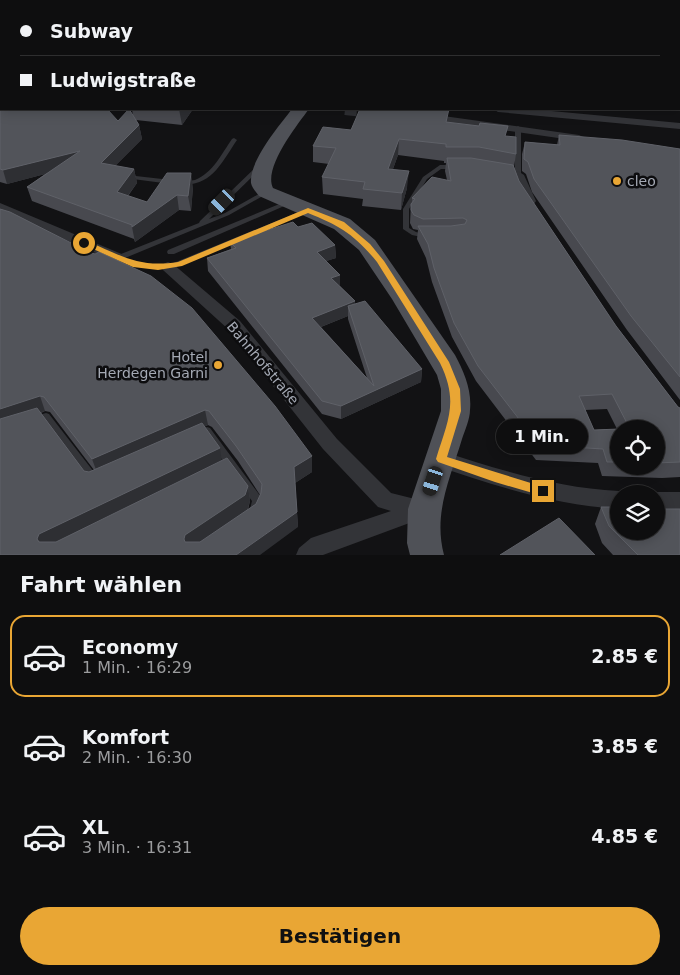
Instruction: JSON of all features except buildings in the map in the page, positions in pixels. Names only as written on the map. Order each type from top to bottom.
[{"type":"main road","points":[[299,110],[268,158],[260,180],[261,188],[266,192],[350,229],[380,261],[445,362],[451,375],[455,389],[456,411],[424,509],[424,535],[427,555]]},
{"type":"street","points":[[509,110],[680,126]]},
{"type":"street","points":[[413,115],[518,128],[595,141]]},
{"type":"street","points":[[518,175],[524,193],[535,209]]},
{"type":"street","points":[[8,213],[118,258]]},
{"type":"street","name":"Bahnhofstraße","points":[[169,259],[234,325],[330,444],[385,501],[424,509]]},
{"type":"street","points":[[441,459],[503,480],[558,494],[610,500]]},
{"type":"street","points":[[665,501],[680,502]]},
{"type":"street","points":[[313,550],[424,509]]},
{"type":"lane","points":[[501,172],[518,175],[518,128]]},
{"type":"lane","points":[[116,176],[184,183],[200,182],[210,174],[234,140]]},
{"type":"lane","points":[[198,226],[268,158]]},
{"type":"lane","points":[[435,236],[418,235],[408,231],[405,226],[406,209],[420,184],[430,173],[447,166],[466,168]]},
{"type":"lane","points":[[118,258],[236,210],[266,192]]},
{"type":"lane","points":[[118,258],[140,266],[169,259],[298,206]]},
{"type":"lane","points":[[169,259],[179,264],[298,206]]},
{"type":"lane","points":[[22,424],[46,417],[95,482],[104,478]]},
{"type":"lane","points":[[190,438],[207,431],[230,467],[257,500],[253,515],[245,520]]},
{"type":"tunnel","points":[[355,110],[365,111]]},
{"type":"place","name":"cleo","points":[[617,181]]},
{"type":"place","name":"Hotel Herdegen Garni","points":[[218,365]]},
{"type":"route","points":[[84,243],[136,265],[158,268],[179,264],[308,210],[342,224],[368,246],[380,261],[445,362],[451,375],[455,389],[456,411],[441,459],[495,478],[543,491]]}]
